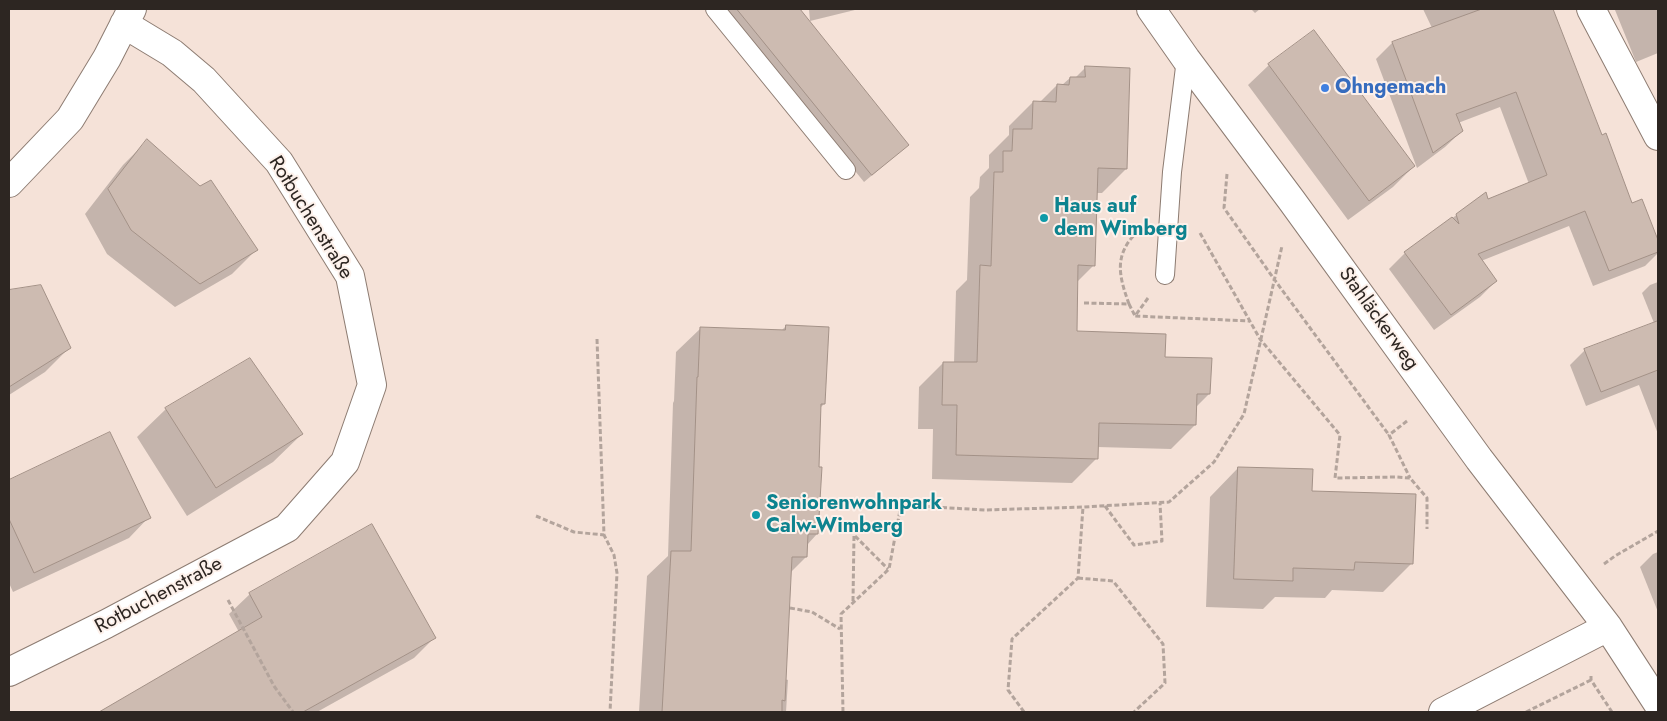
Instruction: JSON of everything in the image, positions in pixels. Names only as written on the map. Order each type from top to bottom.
[{"type":"street","name":"Stahläckerweg","points":[[1151,9],[1479,459],[1608,627],[1658,704]]},
{"type":"street","points":[[1591,9],[1658,136]]},
{"type":"street","points":[[9,182],[70,120],[107,58],[128,16]]},
{"type":"street","name":"Rotbuchenstraße","points":[[9,672],[106,624],[287,528],[346,462],[372,385],[350,276],[279,162],[204,80],[128,16]]},
{"type":"street","points":[[1443,712],[1608,627]]},
{"type":"lane","points":[[715,9],[846,170]]},
{"type":"lane","points":[[1164,275],[1173,162],[1186,59]]},
{"type":"path","points":[[1228,166],[1224,208],[1389,435],[1410,478],[1427,498],[1427,529]]},
{"type":"path","points":[[843,712],[841,614],[888,569],[901,505],[985,510],[1169,502],[1214,462],[1244,414],[1292,201]]},
{"type":"path","points":[[1169,210],[1199,232],[1260,339],[1340,435],[1335,478],[1410,478]]},
{"type":"path","points":[[1135,316],[1164,275]]},
{"type":"path","points":[[1084,303],[1130,304],[1135,316]]},
{"type":"path","points":[[1135,316],[1250,321]]},
{"type":"path","points":[[597,339],[604,535],[614,555],[617,573],[610,712]]},
{"type":"path","points":[[1389,435],[1435,399]]},
{"type":"path","points":[[1104,506],[1134,545],[1162,541],[1160,503]]},
{"type":"path","points":[[1024,712],[1008,690],[1012,639],[1078,578],[1083,507]]},
{"type":"path","points":[[536,516],[574,532],[604,535]]},
{"type":"path","points":[[1576,586],[1615,556],[1658,530]]},
{"type":"path","points":[[853,602],[854,535],[888,569]]},
{"type":"path","points":[[211,569],[274,686],[293,712]]},
{"type":"path","points":[[1078,578],[1113,581],[1163,644],[1165,683],[1134,712]]},
{"type":"path","points":[[790,608],[812,612],[841,629]]},
{"type":"path","points":[[1525,712],[1591,680],[1612,712]]},
{"type":"building","points":[[737,9],[800,9],[909,145],[872,175]]},
{"type":"building","points":[[1482,9],[1553,9],[1602,135],[1606,133],[1632,203],[1642,199],[1658,240],[1658,252],[1609,271],[1585,211],[1478,254],[1497,281],[1451,315],[1404,252],[1452,217],[1459,224],[1456,214],[1486,192],[1488,199],[1547,175],[1516,92],[1456,114],[1463,131],[1433,153],[1392,42]]},
{"type":"building","points":[[1314,30],[1415,166],[1369,201],[1268,64]]},
{"type":"building","name":"Haus auf dem Wimberg","points":[[1085,66],[1130,68],[1127,169],[1098,168],[1095,266],[1078,265],[1077,331],[1166,334],[1165,357],[1212,358],[1210,394],[1197,394],[1196,425],[1099,423],[1098,459],[956,455],[957,405],[942,405],[943,362],[977,362],[980,265],[991,266],[994,172],[1003,172],[1003,151],[1012,151],[1013,129],[1032,129],[1033,101],[1056,102],[1057,84],[1069,85],[1070,77],[1085,77]]},
{"type":"building","points":[[147,139],[200,186],[211,180],[258,250],[200,284],[131,230],[108,189]]},
{"type":"building","points":[[41,285],[71,348],[9,387],[9,290]]},
{"type":"building","points":[[1658,321],[1658,370],[1601,392],[1584,349]]},
{"type":"building","name":"Seniorenwohnpark Calw-Wimberg","points":[[786,325],[829,327],[825,404],[821,404],[819,467],[822,467],[818,534],[808,534],[807,557],[792,557],[785,701],[782,700],[782,712],[662,712],[671,551],[691,551],[700,327],[785,330]]},
{"type":"building","points":[[250,358],[303,434],[216,488],[165,408]]},
{"type":"building","points":[[110,432],[151,518],[34,573],[9,519],[9,480]]},
{"type":"building","points":[[1238,467],[1313,469],[1312,491],[1416,494],[1413,564],[1355,562],[1354,570],[1293,568],[1293,581],[1234,579]]},
{"type":"building","points":[[372,524],[436,638],[303,712],[99,712],[262,617],[249,593]]},
{"type":"place","name":"Ohngemach","points":[[1325,88]]},
{"type":"place","name":"Haus auf dem Wimberg","points":[[1044,218]]},
{"type":"place","name":"Seniorenwohnpark Calw-Wimberg","points":[[756,515]]}]
